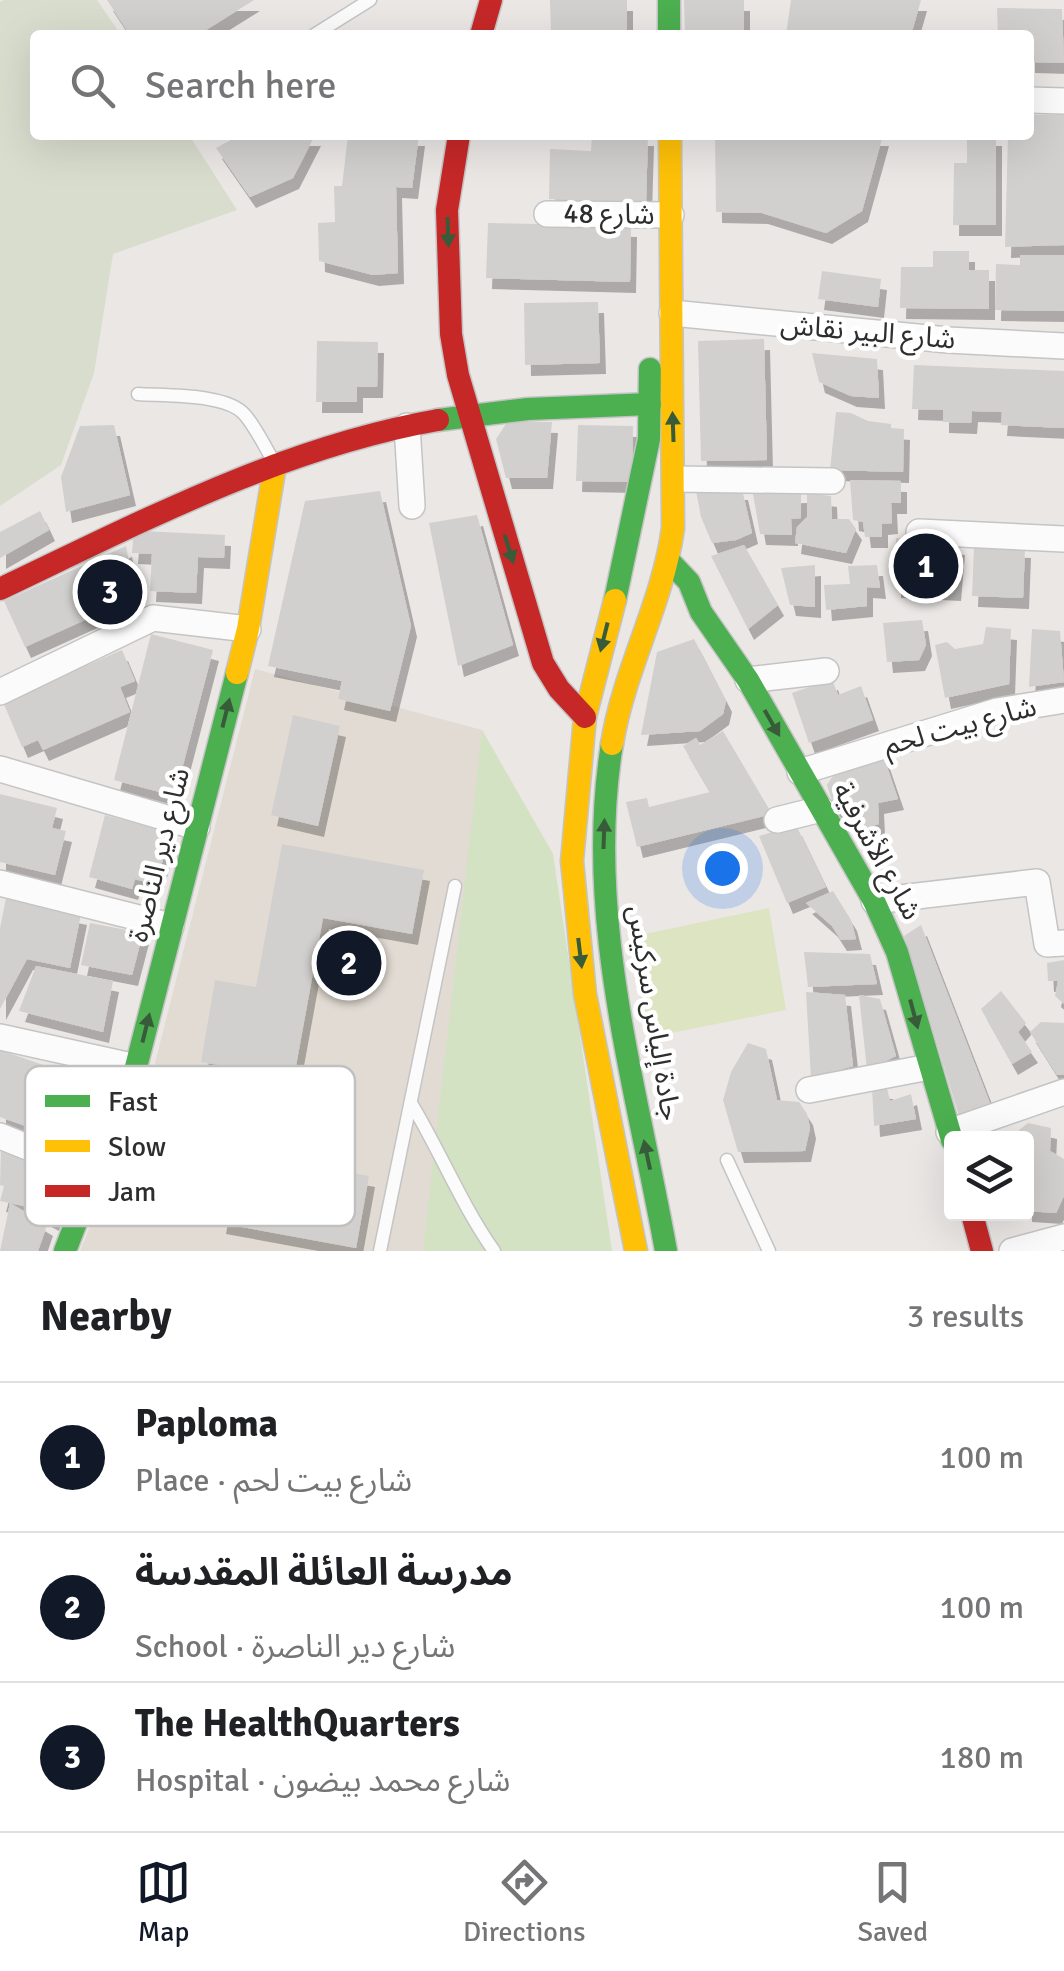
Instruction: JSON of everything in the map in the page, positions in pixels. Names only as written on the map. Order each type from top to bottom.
[{"type":"street","points":[[482,30],[491,0]]},
{"type":"street","points":[[669,0],[669,30]]},
{"type":"street","points":[[1034,100],[1064,101]]},
{"type":"street","points":[[458,140],[447,210],[452,334],[468,416],[543,663],[559,689],[585,717]]},
{"type":"street","name":"جادة إلياس سركيس","points":[[666,1251],[615,994],[604,900],[605,794],[625,684],[673,619],[669,561],[674,478],[670,140]]},
{"type":"street","name":"شارع 48","points":[[547,214],[671,215]]},
{"type":"street","name":"جادة إلياس سركيس","points":[[636,1251],[586,994],[572,861],[585,717],[631,535],[649,439],[652,346],[672,313]]},
{"type":"street","name":"شارع البير نقاش","points":[[672,313],[948,340],[1064,346]]},
{"type":"street","points":[[0,589],[327,445],[468,416],[571,406],[650,404]]},
{"type":"street","points":[[407,426],[412,506]]},
{"type":"street","points":[[649,439],[653,499],[633,602],[638,620],[673,619]]},
{"type":"street","name":"شارع دير الناصرة","points":[[136,1066],[248,628],[275,465]]},
{"type":"street","points":[[674,478],[832,481]]},
{"type":"street","points":[[919,532],[1064,539]]},
{"type":"street","name":"شارع الأشرفية","points":[[669,561],[688,582],[673,619],[748,680],[874,901],[897,952],[948,1131]]},
{"type":"street","points":[[0,692],[153,618],[248,628]]},
{"type":"street","points":[[748,680],[826,672]]},
{"type":"street","name":"شارع بيت لحم","points":[[800,772],[996,711],[1064,700]]},
{"type":"street","points":[[0,770],[197,826]]},
{"type":"street","points":[[778,820],[821,810]]},
{"type":"street","points":[[874,901],[1037,882],[1047,944],[1064,943]]},
{"type":"street","points":[[0,884],[172,926]]},
{"type":"street","points":[[0,1037],[131,1066]]},
{"type":"street","points":[[808,1090],[929,1068]]},
{"type":"street","points":[[963,1131],[1064,1092]]},
{"type":"street","points":[[0,1136],[25,1146]]},
{"type":"street","points":[[974,1221],[982,1251]]},
{"type":"street","name":"شارع دير الناصرة","points":[[65,1251],[76,1226]]},
{"type":"street","points":[[1012,1251],[1064,1238]]},
{"type":"lane","points":[[322,30],[370,0]]},
{"type":"lane","points":[[138,394],[214,400],[243,411],[275,465]]},
{"type":"lane","points":[[380,1251],[455,886]]},
{"type":"lane","points":[[410,1103],[441,1154],[464,1208],[494,1251]]},
{"type":"lane","points":[[727,1160],[769,1251]]},
{"type":"shaded area","points":[[97,0],[118,30],[30,30],[30,140],[192,140],[237,210],[113,254],[94,373],[61,465],[0,506],[0,2]]},
{"type":"shaded area","points":[[255,669],[482,730],[553,854],[427,1251],[80,1251],[90,1226],[355,1226],[355,1066],[154,1066]]},
{"type":"green space","points":[[482,730],[553,854],[612,1251],[423,1251]]},
{"type":"green space","points":[[769,908],[786,1010],[646,1038],[631,937]]},
{"type":"building","points":[[107,0],[254,0],[206,30],[127,30]]},
{"type":"building","points":[[550,0],[627,0],[627,30],[551,30]]},
{"type":"building","points":[[684,0],[744,0],[744,30],[685,30]]},
{"type":"building","points":[[791,0],[921,0],[912,30],[787,30]]},
{"type":"building","points":[[997,8],[1062,9],[1064,63],[1034,62],[1034,30],[998,30]]},
{"type":"building","points":[[1034,115],[1064,115],[1064,245],[1005,247],[1008,140],[1034,140]]},
{"type":"building","points":[[231,140],[312,140],[293,178],[250,197],[216,148]]},
{"type":"building","points":[[347,140],[418,140],[412,188],[396,187],[398,273],[373,275],[319,261],[318,223],[335,222],[334,186],[342,186]]},
{"type":"building","points":[[592,140],[648,140],[646,203],[549,199],[550,149],[591,151]]},
{"type":"building","points":[[715,140],[882,140],[862,211],[826,233],[762,213],[716,212]]},
{"type":"building","points":[[967,140],[996,140],[996,225],[953,225],[954,163],[967,163]]},
{"type":"building","points":[[488,223],[631,226],[630,282],[486,278]]},
{"type":"building","points":[[933,251],[969,251],[969,270],[989,270],[989,309],[900,308],[901,267],[933,267]]},
{"type":"building","points":[[1020,255],[1064,255],[1064,311],[995,310],[996,264],[1020,265]]},
{"type":"building","points":[[822,271],[881,279],[878,307],[818,299]]},
{"type":"building","points":[[598,302],[600,363],[525,365],[524,303]]},
{"type":"building","points":[[764,339],[767,460],[701,461],[698,341]]},
{"type":"building","points":[[317,341],[378,342],[377,387],[357,387],[357,402],[316,402]]},
{"type":"building","points":[[812,353],[877,359],[879,398],[851,396],[819,382]]},
{"type":"building","points":[[914,365],[1064,371],[1064,428],[1001,425],[1002,412],[972,411],[971,423],[943,422],[943,410],[912,409]]},
{"type":"building","points":[[836,412],[904,429],[903,472],[830,470]]},
{"type":"building","points":[[508,421],[552,422],[547,478],[506,478],[496,439]]},
{"type":"building","points":[[114,425],[130,495],[66,512],[61,477],[80,426]]},
{"type":"building","points":[[578,425],[633,426],[632,482],[576,481]]},
{"type":"building","points":[[850,480],[901,481],[901,503],[891,503],[892,523],[882,524],[882,537],[865,537],[863,522],[853,520]]},
{"type":"building","points":[[742,489],[752,533],[712,543],[696,491]]},
{"type":"building","points":[[380,491],[411,626],[390,711],[338,699],[342,681],[268,666],[305,501]]},
{"type":"building","points":[[801,492],[801,518],[791,519],[792,535],[760,534],[753,494]]},
{"type":"building","points":[[807,493],[831,496],[832,519],[849,519],[856,529],[846,553],[795,543],[797,527],[807,517]]},
{"type":"building","points":[[40,511],[49,530],[0,558],[0,532]]},
{"type":"building","points":[[477,515],[513,645],[458,666],[429,523]]},
{"type":"building","points":[[142,531],[225,535],[224,558],[198,557],[196,593],[150,591],[152,554],[132,553],[133,540]]},
{"type":"building","points":[[896,538],[959,544],[955,590],[895,587]]},
{"type":"building","points":[[744,545],[778,605],[748,629],[711,556]]},
{"type":"building","points":[[974,545],[1025,547],[1023,598],[972,596]]},
{"type":"building","points":[[126,546],[136,597],[25,647],[4,601]]},
{"type":"building","points":[[815,565],[815,607],[790,605],[781,568]]},
{"type":"building","points":[[877,565],[880,588],[867,587],[867,606],[826,610],[824,585],[850,584],[848,566]]},
{"type":"building","points":[[922,620],[926,645],[919,660],[887,662],[883,623]]},
{"type":"building","points":[[986,627],[1011,629],[1009,684],[945,698],[935,645],[947,642],[955,649],[983,644]]},
{"type":"building","points":[[1032,629],[1060,631],[1064,682],[1029,687]]},
{"type":"building","points":[[151,634],[213,650],[175,796],[114,780]]},
{"type":"building","points":[[694,639],[726,701],[723,714],[700,731],[641,735],[657,652]]},
{"type":"building","points":[[122,650],[135,681],[120,687],[130,712],[43,750],[38,740],[22,747],[3,702]]},
{"type":"building","points":[[832,679],[838,695],[861,686],[873,720],[809,743],[792,693]]},
{"type":"building","points":[[293,715],[340,726],[318,826],[271,815]]},
{"type":"building","points":[[723,731],[772,814],[637,847],[626,802],[647,798],[649,807],[710,792],[683,746],[696,738],[700,745]]},
{"type":"building","points":[[883,755],[898,799],[878,803],[879,824],[861,829],[856,802],[834,807],[827,785],[836,771]]},
{"type":"building","points":[[0,794],[57,808],[52,828],[66,831],[55,875],[0,862]]},
{"type":"building","points":[[105,815],[170,833],[156,885],[135,879],[132,889],[89,877]]},
{"type":"building","points":[[796,825],[826,887],[787,903],[759,836]]},
{"type":"building","points":[[282,844],[424,870],[412,934],[323,918],[296,1066],[224,1066],[201,1062],[215,980],[256,987]]},
{"type":"building","points":[[833,891],[851,920],[856,939],[841,940],[832,926],[806,903]]},
{"type":"building","points":[[6,898],[81,914],[70,968],[27,959],[0,1009],[0,928]]},
{"type":"building","points":[[90,923],[143,933],[132,975],[81,965]]},
{"type":"building","points":[[921,925],[991,1106],[959,1116],[904,936]]},
{"type":"building","points":[[804,952],[870,954],[877,984],[808,987]]},
{"type":"building","points":[[1064,960],[1064,1004],[1055,996],[1058,981],[1048,981],[1047,963]]},
{"type":"building","points":[[36,966],[113,981],[103,1032],[19,1011]]},
{"type":"building","points":[[1001,991],[1026,1023],[1018,1032],[1032,1052],[1012,1064],[981,1009]]},
{"type":"building","points":[[806,992],[845,995],[853,1066],[811,1078]]},
{"type":"building","points":[[859,995],[880,999],[896,1056],[867,1070]]},
{"type":"building","points":[[1041,1022],[1064,1023],[1064,1075],[1057,1075],[1030,1032]]},
{"type":"building","points":[[748,1043],[766,1049],[777,1100],[799,1102],[807,1114],[810,1128],[805,1151],[738,1152],[723,1100],[731,1072]]},
{"type":"building","points":[[0,1050],[46,1066],[25,1066],[25,1126],[0,1117]]},
{"type":"building","points":[[872,1087],[887,1088],[890,1101],[911,1094],[916,1119],[874,1126]]},
{"type":"building","points":[[1028,1123],[1051,1128],[1050,1151],[1064,1159],[1064,1196],[1056,1213],[1034,1212],[1034,1131],[1018,1131]]},
{"type":"building","points":[[1,1147],[25,1159],[25,1206],[0,1201],[4,1186],[0,1185]]},
{"type":"building","points":[[355,1173],[369,1176],[356,1248],[236,1226],[355,1226]]},
{"type":"building","points":[[10,1203],[25,1212],[25,1226],[47,1226],[38,1251],[0,1251]]},
{"type":"traffic: fast","points":[[669,0],[669,30]]},
{"type":"traffic: fast","points":[[615,600],[649,439],[650,369]]},
{"type":"traffic: fast","points":[[438,420],[528,409],[650,404]]},
{"type":"traffic: fast","points":[[669,561],[689,582],[701,612],[748,680],[874,901],[897,952],[949,1131]]},
{"type":"traffic: fast","points":[[136,1066],[237,673]]},
{"type":"traffic: fast","points":[[612,744],[605,808],[609,936],[628,1062],[666,1251]]},
{"type":"traffic: fast","points":[[65,1251],[75,1226]]},
{"type":"traffic: slow","points":[[612,744],[625,689],[661,583],[673,528],[670,140]]},
{"type":"traffic: slow","points":[[237,673],[275,465]]},
{"type":"traffic: slow","points":[[615,600],[585,717],[572,861],[585,994],[636,1251]]},
{"type":"traffic: jam","points":[[482,30],[491,0]]},
{"type":"traffic: jam","points":[[458,140],[447,210],[451,334],[458,375],[543,663],[559,689],[585,717]]},
{"type":"traffic: jam","points":[[0,589],[160,513],[268,468],[380,432],[438,420]]},
{"type":"traffic: jam","points":[[974,1221],[982,1251]]},
{"type":"place","name":"Paploma","points":[[926,566]]},
{"type":"place","name":"The HealthQuarters","points":[[110,592]]},
{"type":"place","name":"مدرسة العائلة المقدسة","points":[[349,963]]}]
